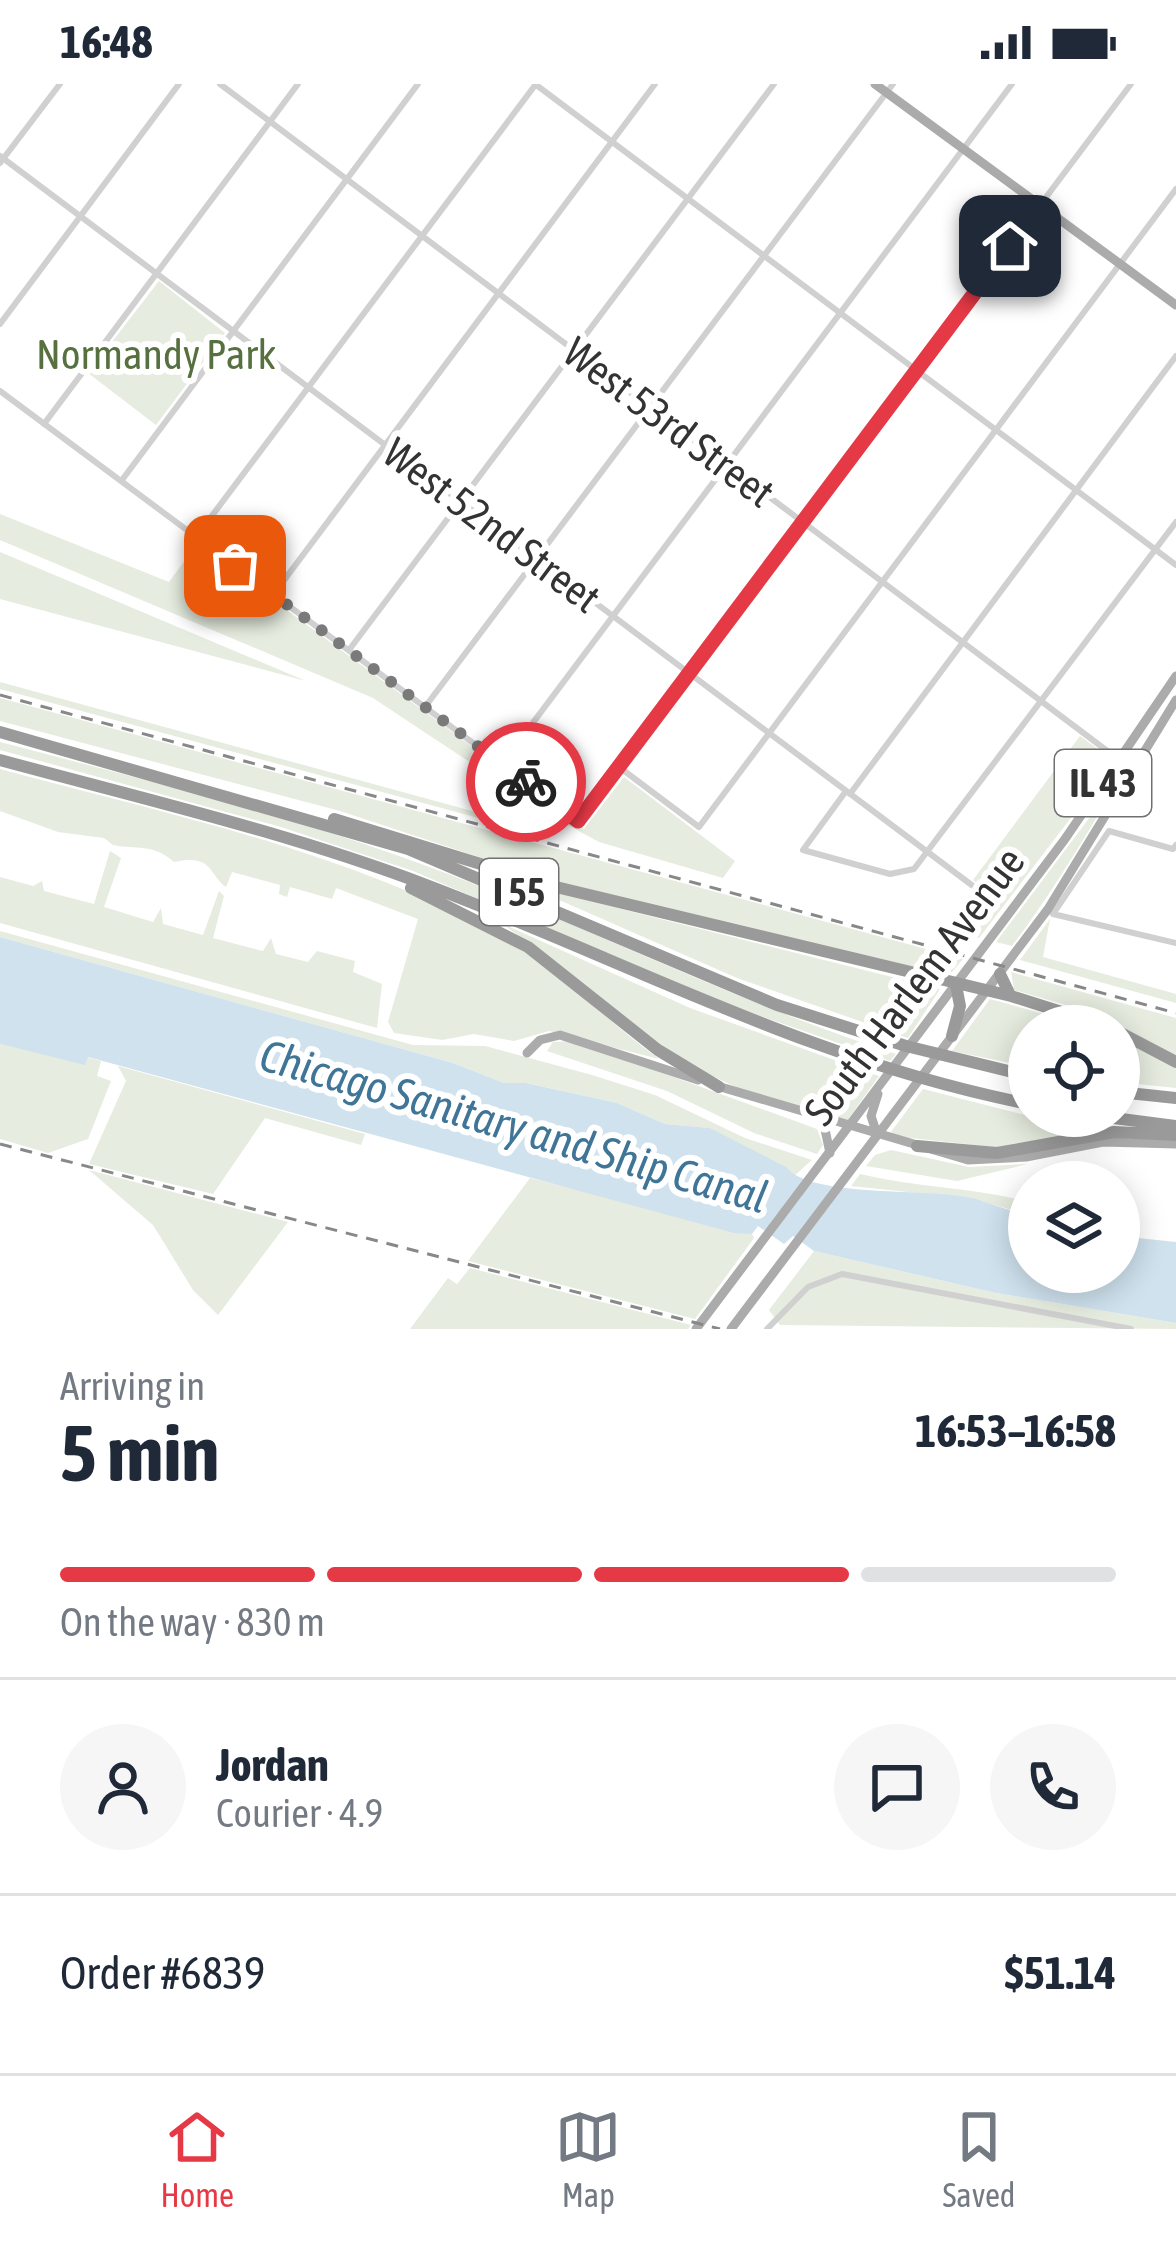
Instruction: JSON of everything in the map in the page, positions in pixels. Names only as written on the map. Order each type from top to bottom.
[{"type":"highway","name":"I 55","points":[[0,732],[286,810],[469,872],[798,1012],[922,1051],[1008,1071]]},
{"type":"highway","name":"I 55","points":[[0,760],[322,849],[502,914],[783,1036],[901,1073],[1008,1099]]},
{"type":"highway","points":[[286,810],[355,823],[556,887],[999,986],[1050,1005]]},
{"type":"highway","points":[[322,849],[504,932],[658,1050],[719,1087]]},
{"type":"highway","points":[[952,1036],[960,1006],[959,980]]},
{"type":"highway","points":[[1140,1043],[1176,1062]]},
{"type":"highway","points":[[1140,1094],[1176,1098]]},
{"type":"highway","points":[[1140,1121],[1176,1126]]},
{"type":"highway","points":[[917,1146],[997,1153],[1114,1132],[1176,1140]]},
{"type":"main road","points":[[875,84],[890,88],[963,149],[1176,305]]},
{"type":"main road","name":"South Harlem Avenue","points":[[696,1329],[880,1089],[1176,676]]},
{"type":"main road","name":"South Harlem Avenue","points":[[731,1329],[952,1036],[999,986],[1176,700]]},
{"type":"main road","points":[[527,1053],[540,1040],[560,1035],[917,1146]]},
{"type":"main road","points":[[879,1137],[871,1116],[880,1089]]},
{"type":"main road","points":[[823,1120],[830,1153]]},
{"type":"street","points":[[1,159],[60,84]]},
{"type":"street","points":[[0,323],[179,84]]},
{"type":"street","name":"West 53rd Street","points":[[220,84],[1118,759]]},
{"type":"street","points":[[44,424],[298,84]]},
{"type":"street","points":[[121,481],[418,84]]},
{"type":"street","points":[[196,537],[536,84],[1176,565]]},
{"type":"street","points":[[282,583],[655,84]]},
{"type":"street","points":[[349,650],[775,84]]},
{"type":"street","points":[[502,764],[1012,84]]},
{"type":"street","points":[[0,391],[578,821],[1131,84]]},
{"type":"street","points":[[425,707],[890,88]]},
{"type":"street","name":"West 52nd Street","points":[[1,159],[985,895]]},
{"type":"street","points":[[619,767],[699,827],[1176,189]]},
{"type":"street","points":[[1176,356],[803,850],[890,874],[914,868],[1176,522]]},
{"type":"street","points":[[1174,847],[1109,831],[1053,914],[1176,943]]},
{"type":"street","points":[[767,1329],[808,1287],[856,1274],[1131,1329]]},
{"type":"green space","name":"Normandy Park","points":[[159,281],[225,333],[156,425],[88,373]]},
{"type":"green space","points":[[0,514],[169,582],[197,544],[584,829],[624,777],[735,861],[723,878],[599,842],[551,816],[373,698],[0,540]]},
{"type":"green space","points":[[0,552],[306,681],[0,599]]},
{"type":"green space","points":[[0,682],[483,814],[538,834],[0,689]]},
{"type":"green space","points":[[0,698],[963,959],[952,972],[939,973],[555,882],[340,811],[0,721]]},
{"type":"green space","points":[[1080,736],[1111,759],[1096,785],[979,938],[959,933],[990,894],[973,880]]},
{"type":"green space","points":[[0,742],[350,839],[518,902],[786,1015],[896,1054],[890,1061],[712,999],[413,871],[281,827],[0,750]]},
{"type":"green space","points":[[0,769],[264,840],[394,886],[516,946],[659,1059],[549,1031],[514,1041],[474,1034],[442,1040],[394,1033],[388,1022],[418,919],[336,888],[332,899],[290,887],[287,897],[279,894],[280,885],[232,872],[226,887],[196,860],[174,862],[152,850],[58,832],[0,811]]},
{"type":"green space","points":[[1099,805],[1102,808],[1081,844],[1012,946],[996,942]]},
{"type":"green space","points":[[110,851],[121,858],[104,907],[153,922],[161,908],[163,924],[203,935],[219,891],[224,896],[213,938],[263,951],[271,938],[276,954],[308,962],[317,951],[355,961],[353,972],[382,984],[377,1028],[0,923],[0,877],[33,886],[42,881],[44,891],[94,904]]},
{"type":"green space","points":[[525,885],[940,989],[908,1038],[737,978]]},
{"type":"green space","points":[[1050,919],[1043,957],[1176,994],[1176,1003],[1020,960]]},
{"type":"green space","points":[[503,924],[690,1008],[879,1076],[846,1122],[738,1088],[687,1064]]},
{"type":"green space","points":[[0,931],[413,1045],[485,1046],[592,1075],[655,1095],[745,1138],[812,1160],[793,1177],[710,1128],[665,1124],[617,1103],[526,1083],[504,1083],[453,1063],[0,937]]},
{"type":"green space","points":[[1011,972],[1129,1005],[1065,1005],[1014,990]]},
{"type":"green space","points":[[990,999],[1012,1005],[1008,1063],[952,1051]]},
{"type":"green space","points":[[1140,1008],[1176,1018],[1176,1056],[1140,1037]]},
{"type":"green space","points":[[574,1041],[817,1129],[823,1145],[817,1154],[754,1133],[667,1091],[547,1051],[553,1042]]},
{"type":"green space","points":[[0,1044],[84,1064],[87,1057],[101,1061],[97,1076],[111,1081],[88,1139],[48,1153],[0,1139]]},
{"type":"green space","points":[[1140,1050],[1176,1068],[1176,1088],[1140,1084]]},
{"type":"green space","points":[[118,1066],[365,1134],[361,1145],[265,1118],[213,1194],[89,1164],[126,1081]]},
{"type":"green space","points":[[923,1089],[1008,1111],[1008,1137],[1059,1137],[1002,1148],[891,1132]]},
{"type":"green space","points":[[891,1150],[969,1167],[1008,1165],[1008,1169],[957,1181],[866,1166],[875,1155]]},
{"type":"green space","points":[[89,1170],[288,1222],[218,1315],[193,1290],[153,1225]]},
{"type":"green space","points":[[860,1174],[1008,1198],[1008,1209],[974,1199],[851,1186]]},
{"type":"green space","points":[[530,1178],[754,1238],[695,1319],[468,1261]]},
{"type":"green space","points":[[814,1251],[996,1293],[1176,1323],[1176,1329],[780,1325],[769,1310]]},
{"type":"green space","points":[[470,1268],[691,1325],[688,1329],[410,1329],[448,1278],[457,1284]]},
{"type":"water","name":"Chicago Sanitary and Ship Canal","points":[[0,937],[453,1063],[504,1083],[526,1083],[617,1103],[665,1124],[710,1128],[820,1184],[956,1195],[1008,1209],[1008,1293],[1140,1293],[1140,1238],[1176,1242],[1176,1323],[996,1293],[814,1251],[793,1236],[784,1244],[758,1226],[752,1234],[734,1233],[88,1057],[85,1065],[0,1044]]},
{"type":"railway","points":[[0,695],[1176,1013]]},
{"type":"railway","points":[[0,1144],[720,1329]]},
{"type":"way so far","points":[[235,566],[526,782]]},
{"type":"route","points":[[526,782],[578,821],[1010,246]]}]
